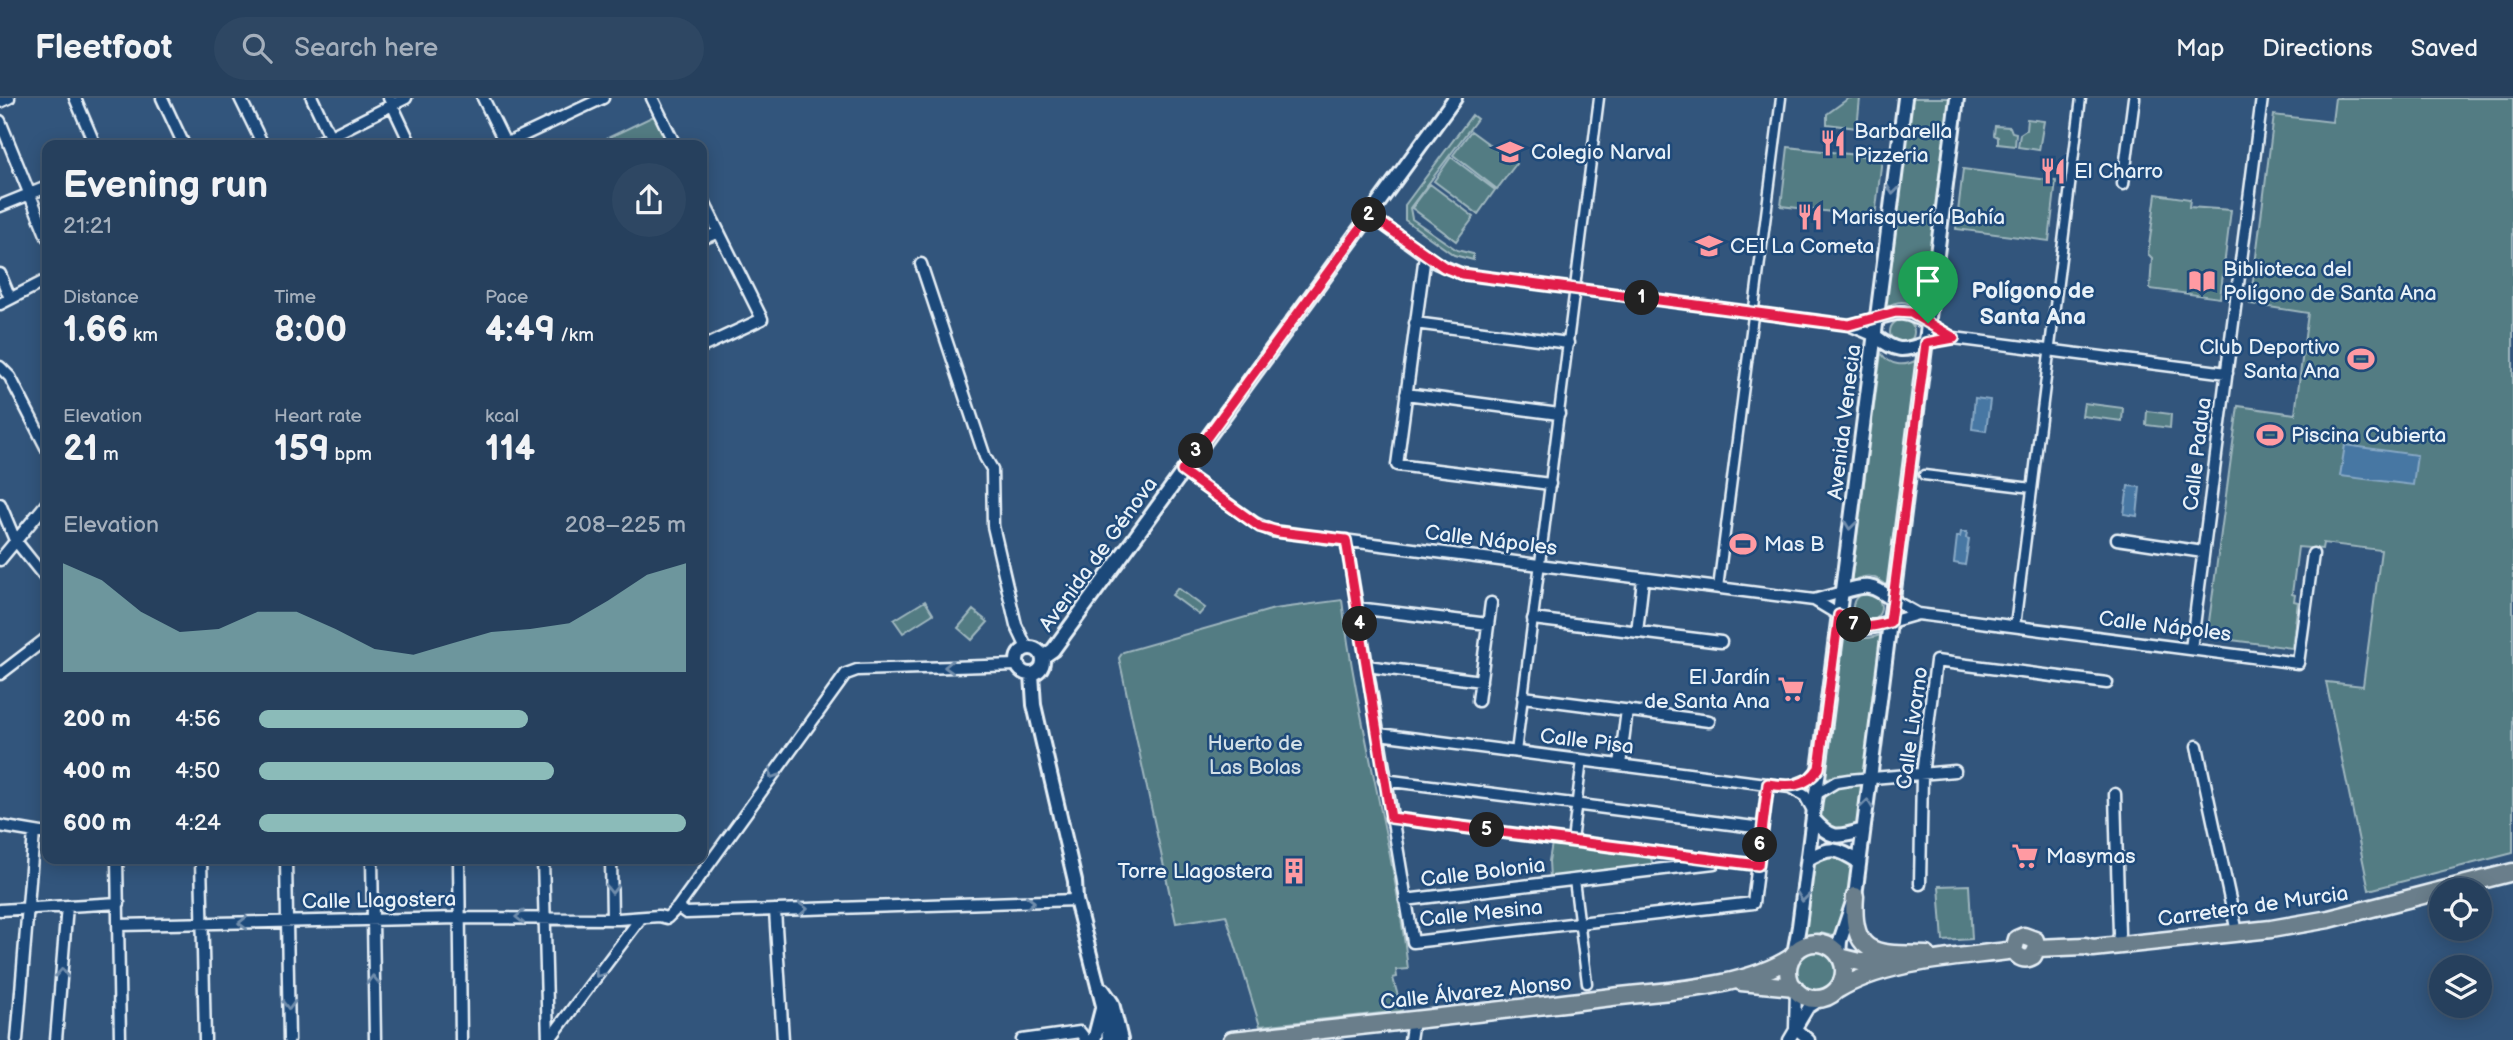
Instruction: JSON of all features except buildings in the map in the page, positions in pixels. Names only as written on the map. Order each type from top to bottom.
[{"type":"main road","name":"Carretera de Murcia","points":[[1830,994],[1860,978],[1883,971],[1972,956],[2014,950],[2018,957],[2026,959],[2033,956],[2037,948],[2117,946],[2329,919],[2513,872]]},
{"type":"main road","points":[[1855,896],[1854,924],[1860,939],[1872,950],[1886,954],[1972,956]]},
{"type":"main road","points":[[1815,943],[1830,946],[1840,956],[1844,971],[1830,994],[1807,997],[1795,988],[1788,975],[1793,956],[1804,945],[1815,943]]},
{"type":"main road","name":"Calle Álvarez Alonso","points":[[1724,982],[1769,969],[1793,956]]},
{"type":"main road","name":"Carretera de Murcia","points":[[1840,956],[1860,962],[1882,963],[1972,956]]},
{"type":"main road","name":"Calle Álvarez Alonso","points":[[1231,1040],[1724,982],[1795,988]]},
{"type":"street","points":[[0,102],[9,98]]},
{"type":"street","points":[[75,98],[93,140]]},
{"type":"street","points":[[162,98],[182,140]]},
{"type":"street","points":[[240,98],[261,140]]},
{"type":"street","points":[[312,98],[332,140]]},
{"type":"street","points":[[333,140],[391,101],[406,98]]},
{"type":"street","points":[[483,98],[503,140]]},
{"type":"street","points":[[515,140],[603,98]]},
{"type":"street","points":[[652,98],[673,140]]},
{"type":"street","name":"Avenida de Génova","points":[[1043,657],[1053,650],[1455,98]]},
{"type":"street","points":[[1516,752],[1599,98]]},
{"type":"street","points":[[1718,588],[1781,98]]},
{"type":"street","name":"Avenida Venecia","points":[[1793,956],[1808,859],[1905,98]]},
{"type":"street","points":[[1840,956],[1840,941],[1855,896],[1957,98]]},
{"type":"street","points":[[2015,626],[2081,98]]},
{"type":"street","points":[[2123,184],[2134,98]]},
{"type":"street","name":"Calle Padua","points":[[2191,649],[2262,98]]},
{"type":"street","points":[[391,101],[409,140]]},
{"type":"street","points":[[0,121],[42,224]]},
{"type":"street","points":[[0,206],[42,189]]},
{"type":"street","points":[[707,208],[762,319],[707,345]]},
{"type":"street","points":[[1370,215],[1425,255],[1462,274],[1849,325],[1875,336],[1891,348],[1907,350],[1954,338],[2227,373]]},
{"type":"street","points":[[707,237],[719,232]]},
{"type":"street","points":[[1425,255],[1397,465],[1550,484]]},
{"type":"street","points":[[921,264],[977,435],[992,469],[993,526],[1016,625],[1027,648]]},
{"type":"street","points":[[0,274],[10,299]]},
{"type":"street","points":[[0,304],[42,283]]},
{"type":"street","points":[[1849,325],[1896,312],[1911,313],[1954,338]]},
{"type":"street","points":[[1415,323],[1568,343]]},
{"type":"street","points":[[0,367],[10,377],[42,439]]},
{"type":"street","points":[[1406,394],[1559,414]]},
{"type":"street","name":"Calle Nápoles","points":[[1182,471],[1260,527],[1279,532],[1814,600],[1842,592]]},
{"type":"street","points":[[1924,475],[2032,488]]},
{"type":"street","points":[[0,504],[15,540],[42,574]]},
{"type":"street","points":[[0,560],[42,509]]},
{"type":"street","points":[[2117,539],[2203,552]]},
{"type":"street","name":"Calle Mesina","points":[[1346,540],[1413,942],[1753,903],[1768,784]]},
{"type":"street","name":"Calle Nápoles","points":[[1893,600],[1918,614],[2298,663],[2313,554]]},
{"type":"street","points":[[1637,632],[1643,579]]},
{"type":"street","points":[[1842,592],[1862,585],[1876,587],[1893,600]]},
{"type":"street","name":"Calle Nápoles","points":[[1814,600],[1839,615]]},
{"type":"street","points":[[1478,702],[1491,603]]},
{"type":"street","points":[[1357,608],[1488,624]]},
{"type":"street","name":"Calle Nápoles","points":[[1890,622],[1918,614]]},
{"type":"street","points":[[1839,615],[1856,626],[1871,628],[1890,622]]},
{"type":"street","points":[[1533,619],[1721,642]]},
{"type":"street","points":[[0,674],[42,642]]},
{"type":"street","points":[[1027,648],[1035,649],[1043,657],[1041,668],[1032,674],[1023,673],[1017,665],[1018,654],[1027,648]]},
{"type":"street","name":"Calle Livorno","points":[[1920,884],[1922,775],[1936,661],[2107,683]]},
{"type":"street","points":[[1017,665],[862,670],[846,674],[678,907],[686,913],[1076,900]]},
{"type":"street","points":[[1367,666],[1481,681]]},
{"type":"street","points":[[1032,674],[1034,705],[1075,881],[1076,900],[1108,1025],[1109,1040]]},
{"type":"street","points":[[1523,698],[1709,721]]},
{"type":"street","points":[[1620,765],[1627,710]]},
{"type":"street","name":"Calle Pisa","points":[[1379,734],[1790,787]]},
{"type":"street","points":[[2197,746],[2237,932]]},
{"type":"street","points":[[1572,841],[1582,760]]},
{"type":"street","points":[[1790,787],[1810,779],[1819,768]]},
{"type":"street","points":[[1816,794],[1836,782],[1955,771]]},
{"type":"street","points":[[1384,780],[1762,828]]},
{"type":"street","points":[[1790,787],[1805,796],[1813,815],[1827,834],[1842,837],[1863,830]]},
{"type":"street","points":[[2115,794],[2119,934],[2117,946]]},
{"type":"street","points":[[1391,818],[1758,865]]},
{"type":"street","points":[[0,826],[42,834]]},
{"type":"street","points":[[17,1040],[34,832]]},
{"type":"street","points":[[1808,859],[1826,849],[1841,850],[1859,862]]},
{"type":"street","name":"Calle Bolonia","points":[[1405,900],[1732,861]]},
{"type":"street","points":[[117,864],[120,1040]]},
{"type":"street","points":[[201,864],[205,1040]]},
{"type":"street","points":[[286,864],[289,1040]]},
{"type":"street","points":[[372,864],[375,1040]]},
{"type":"street","points":[[459,864],[461,1040]]},
{"type":"street","points":[[543,864],[549,1040]]},
{"type":"street","points":[[611,864],[612,919]]},
{"type":"street","points":[[1574,880],[1587,983]]},
{"type":"street","points":[[0,910],[119,903]]},
{"type":"street","points":[[57,1040],[67,906]]},
{"type":"street","name":"Calle Llagostera","points":[[119,925],[545,917],[639,919],[659,916],[667,918],[678,907]]},
{"type":"street","points":[[775,910],[783,1040]]},
{"type":"street","points":[[549,1040],[639,919]]},
{"type":"street","points":[[1094,1040],[1102,1007],[1098,981]]},
{"type":"street","points":[[1098,981],[1112,1003],[1121,1040]]},
{"type":"street","points":[[1795,988],[1795,1028],[1809,1040]]},
{"type":"street","points":[[1789,1040],[1808,1008],[1830,994]]},
{"type":"street","points":[[1410,1040],[1413,1020]]},
{"type":"street","points":[[1021,1040],[1083,1036]]},
{"type":"green space","points":[[1849,98],[1860,98],[1857,128],[1827,124],[1827,114]]},
{"type":"green space","points":[[1911,98],[1951,98],[1923,313],[1905,302],[1885,308]]},
{"type":"green space","points":[[2335,98],[2513,98],[2513,853],[2369,890],[2326,682],[2363,686],[2381,550],[2323,543],[2322,549],[2298,547],[2292,594],[2295,595],[2294,601],[2298,602],[2292,648],[2216,638],[2208,629],[2238,406],[2295,414],[2308,313],[2250,304],[2274,115],[2332,122]]},
{"type":"green space","points":[[660,113],[674,140],[603,140]]},
{"type":"green space","points":[[1472,115],[1477,119],[1410,208],[1412,219],[1457,250],[1473,254],[1473,260],[1454,255],[1405,220],[1405,205]]},
{"type":"green space","points":[[2027,119],[2044,121],[2039,150],[2018,147],[2020,134],[2026,130]]},
{"type":"green space","points":[[1995,126],[2010,127],[2012,132],[2016,133],[2015,146],[1998,144],[1998,137],[1994,135]]},
{"type":"green space","points":[[1471,131],[1516,164],[1497,189],[1453,155]]},
{"type":"green space","points":[[1788,147],[1882,158],[1875,217],[1781,206]]},
{"type":"green space","points":[[1451,157],[1495,190],[1478,214],[1434,181]]},
{"type":"green space","points":[[1963,169],[2056,181],[2049,241],[1956,229]]},
{"type":"green space","points":[[1430,184],[1474,217],[1456,241],[1412,208]]},
{"type":"green space","points":[[2156,194],[2190,199],[2189,207],[2231,210],[2220,298],[2150,289],[2152,258],[2148,254]]},
{"type":"green space","points":[[1902,320],[1913,327],[1914,332],[1907,343],[1902,344],[1891,337],[1890,332],[1897,321]]},
{"type":"green space","points":[[1881,353],[1889,361],[1898,364],[1917,360],[1889,587],[1871,577],[1861,577],[1851,583]]},
{"type":"green space","points":[[2084,403],[2123,408],[2122,421],[2082,416]]},
{"type":"green space","points":[[2147,411],[2171,414],[2170,428],[2146,425]]},
{"type":"green space","points":[[1178,588],[1205,608],[1199,615],[1172,595]]},
{"type":"green space","points":[[1867,593],[1877,597],[1881,607],[1877,617],[1867,621],[1857,617],[1853,607],[1857,597]]},
{"type":"green space","name":"Huerto de Las Bolas","points":[[1342,600],[1357,692],[1402,922],[1408,969],[1396,970],[1397,977],[1393,978],[1402,1011],[1260,1026],[1226,915],[1176,923],[1119,658],[1123,652],[1274,609]]},
{"type":"green space","points":[[925,601],[933,614],[903,633],[894,620]]},
{"type":"green space","points":[[973,610],[988,622],[972,640],[958,628]]},
{"type":"green space","points":[[1843,628],[1862,638],[1883,634],[1865,773],[1825,778]]},
{"type":"green space","points":[[1838,785],[1863,785],[1860,819],[1854,827],[1845,831],[1836,830],[1821,818],[1820,808],[1825,797]]},
{"type":"green space","points":[[1552,843],[1651,856],[1652,863],[1650,869],[1550,878]]},
{"type":"green space","points":[[1832,854],[1846,859],[1852,866],[1846,914],[1836,937],[1821,933],[1803,936],[1814,863],[1823,856]]},
{"type":"green space","points":[[1969,885],[1972,939],[1943,941],[1939,886]]},
{"type":"green space","points":[[1816,952],[1829,958],[1835,971],[1829,984],[1816,990],[1803,984],[1797,971],[1803,958]]},
{"type":"water","points":[[1975,398],[1990,400],[1986,431],[1972,429]]},
{"type":"water","points":[[2345,445],[2417,455],[2413,485],[2340,476]]},
{"type":"water","points":[[2128,486],[2140,487],[2137,516],[2124,514]]},
{"type":"water","points":[[1961,532],[1967,532],[1966,538],[1969,539],[1965,565],[1954,563],[1957,537],[1960,537]]},
{"type":"place","name":"Barbarella Pizzeria","points":[[1833,143]]},
{"type":"place","name":"Colegio Narval","points":[[1510,152]]},
{"type":"place","name":"El Charro","points":[[2053,171]]},
{"type":"place","name":"Marisquería Bahía","points":[[1810,217]]},
{"type":"place","name":"CEI La Cometa","points":[[1709,246]]},
{"type":"place","name":"Biblioteca del Polígono de Santa Ana","points":[[2202,281]]},
{"type":"place","name":"Club Deportivo Santa Ana","points":[[2361,359]]},
{"type":"place","name":"Piscina Cubierta","points":[[2270,435]]},
{"type":"place","name":"Mas B","points":[[1743,544]]},
{"type":"place","name":"El Jardín de Santa Ana","points":[[1791,689]]},
{"type":"place","name":"Masymas","points":[[2025,856]]},
{"type":"place","name":"Torre Llagostera","points":[[1294,871]]},
{"type":"district","name":"Polígono de Santa Ana","points":[[2033,303]]},
{"type":"route","points":[[1370,215],[1444,267],[1462,274],[1849,325],[1896,312],[1911,313],[1928,323],[1954,338],[1926,343],[1890,622],[1871,628],[1856,626],[1839,615],[1819,768],[1810,779],[1796,786],[1768,784],[1758,865],[1391,818],[1346,540],[1279,532],[1260,527],[1182,471],[1370,215]]}]
